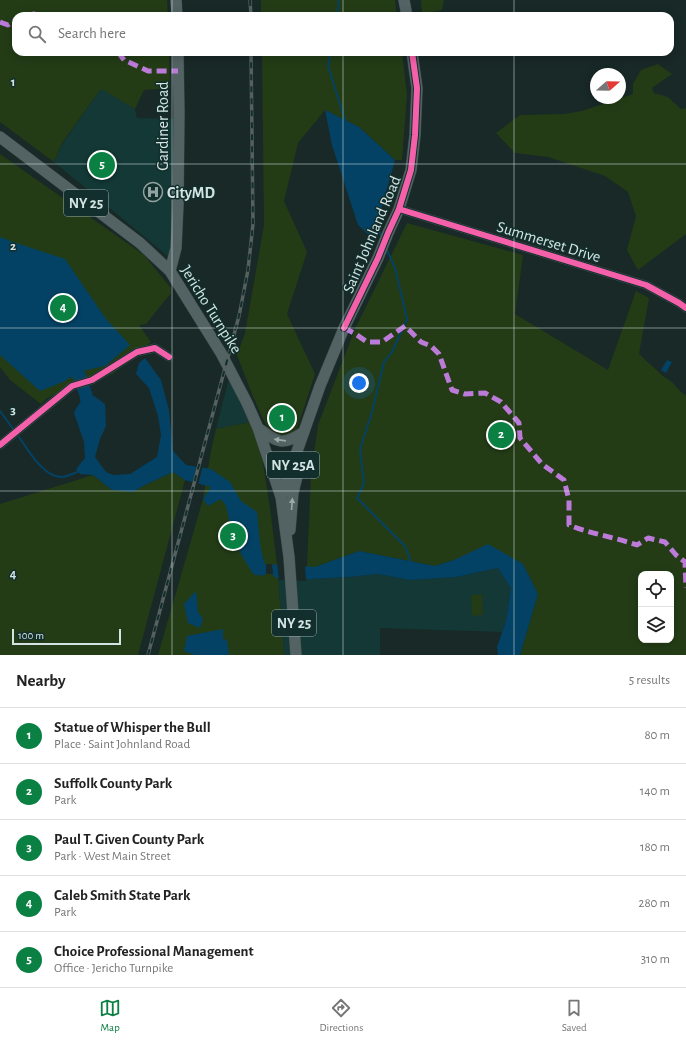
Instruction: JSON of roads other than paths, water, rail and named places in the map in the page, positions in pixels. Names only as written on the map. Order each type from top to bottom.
[{"type":"main road","points":[[176,0],[176,12]]},
{"type":"main road","points":[[404,0],[406,12]]},
{"type":"main road","name":"Gardiner Road","points":[[170,270],[176,248],[178,205],[178,56]]},
{"type":"main road","name":"Saint Johnland Road","points":[[281,498],[321,382],[344,328],[378,258],[399,209],[411,170],[415,135],[417,88],[413,56]]},
{"type":"main road","name":"Jericho Turnpike","points":[[0,137],[140,243],[170,270],[221,353],[247,403],[258,428],[281,498]]},
{"type":"main road","name":"Saint Johnland Road","points":[[289,557],[293,494],[305,444],[344,344],[363,290]]},
{"type":"main road","points":[[258,428],[269,437],[285,442],[304,432]]},
{"type":"main road","points":[[271,468],[282,475],[289,475],[294,473],[299,468]]},
{"type":"main road","name":"NY 25","points":[[281,498],[289,557],[296,655]]},
{"type":"street","name":"Summerset Drive","points":[[399,209],[646,285],[686,308]]},
{"type":"street","points":[[0,445],[72,386],[92,380],[137,352],[155,348],[169,358]]},
{"type":"water","points":[[325,110],[359,127],[395,160],[373,239],[358,225],[332,145]]},
{"type":"water","points":[[0,237],[65,259],[106,319],[130,345],[105,366],[82,371],[63,382],[40,391],[0,355]]},
{"type":"water","points":[[145,358],[161,380],[169,410],[173,451],[186,465],[211,469],[230,482],[241,501],[257,512],[260,545],[265,564],[315,567],[359,551],[435,566],[454,560],[488,544],[523,564],[538,594],[520,655],[498,655],[497,647],[506,621],[511,588],[498,568],[456,577],[410,580],[378,574],[310,579],[276,578],[272,574],[262,576],[253,574],[234,542],[226,506],[221,499],[208,506],[203,499],[211,487],[185,480],[173,472],[133,492],[112,490],[93,475],[80,474],[76,469],[85,458],[84,442],[74,413],[81,402],[94,396],[105,404],[106,426],[100,439],[95,457],[106,472],[113,475],[130,474],[157,457],[161,435],[158,416],[149,388],[136,374],[139,363]]},
{"type":"water","points":[[667,360],[672,362],[666,373],[661,370]]},
{"type":"water","points":[[196,591],[198,612],[203,619],[200,628],[188,623],[184,604]]},
{"type":"water","points":[[223,629],[223,639],[227,640],[229,655],[194,655],[184,651],[187,636]]},
{"type":"waterway","points":[[338,12],[339,0]]},
{"type":"waterway","points":[[330,56],[328,66],[345,120]]},
{"type":"waterway","points":[[377,226],[382,238]]},
{"type":"waterway","points":[[386,248],[395,268],[407,319],[392,352],[384,362],[372,412],[360,449],[364,483],[357,498],[405,546],[411,562]]},
{"type":"waterway","points":[[67,359],[79,375],[86,395],[89,414]]},
{"type":"waterway","points":[[0,411],[14,430]]},
{"type":"waterway","points":[[19,437],[32,456],[49,473],[62,477],[80,471]]},
{"type":"railway","points":[[250,0],[251,12]]},
{"type":"railway","points":[[148,655],[239,316],[248,270],[253,224],[251,56]]},
{"type":"place","name":"Choice Professional Management","points":[[102,165]]},
{"type":"place","name":"CityMD","points":[[153,192]]},
{"type":"place","name":"Caleb Smith State Park","points":[[63,308]]},
{"type":"place","name":"Statue of Whisper the Bull","points":[[282,418]]},
{"type":"place","name":"Suffolk County Park","points":[[501,435]]},
{"type":"place","name":"Paul T. Given County Park","points":[[233,536]]}]
